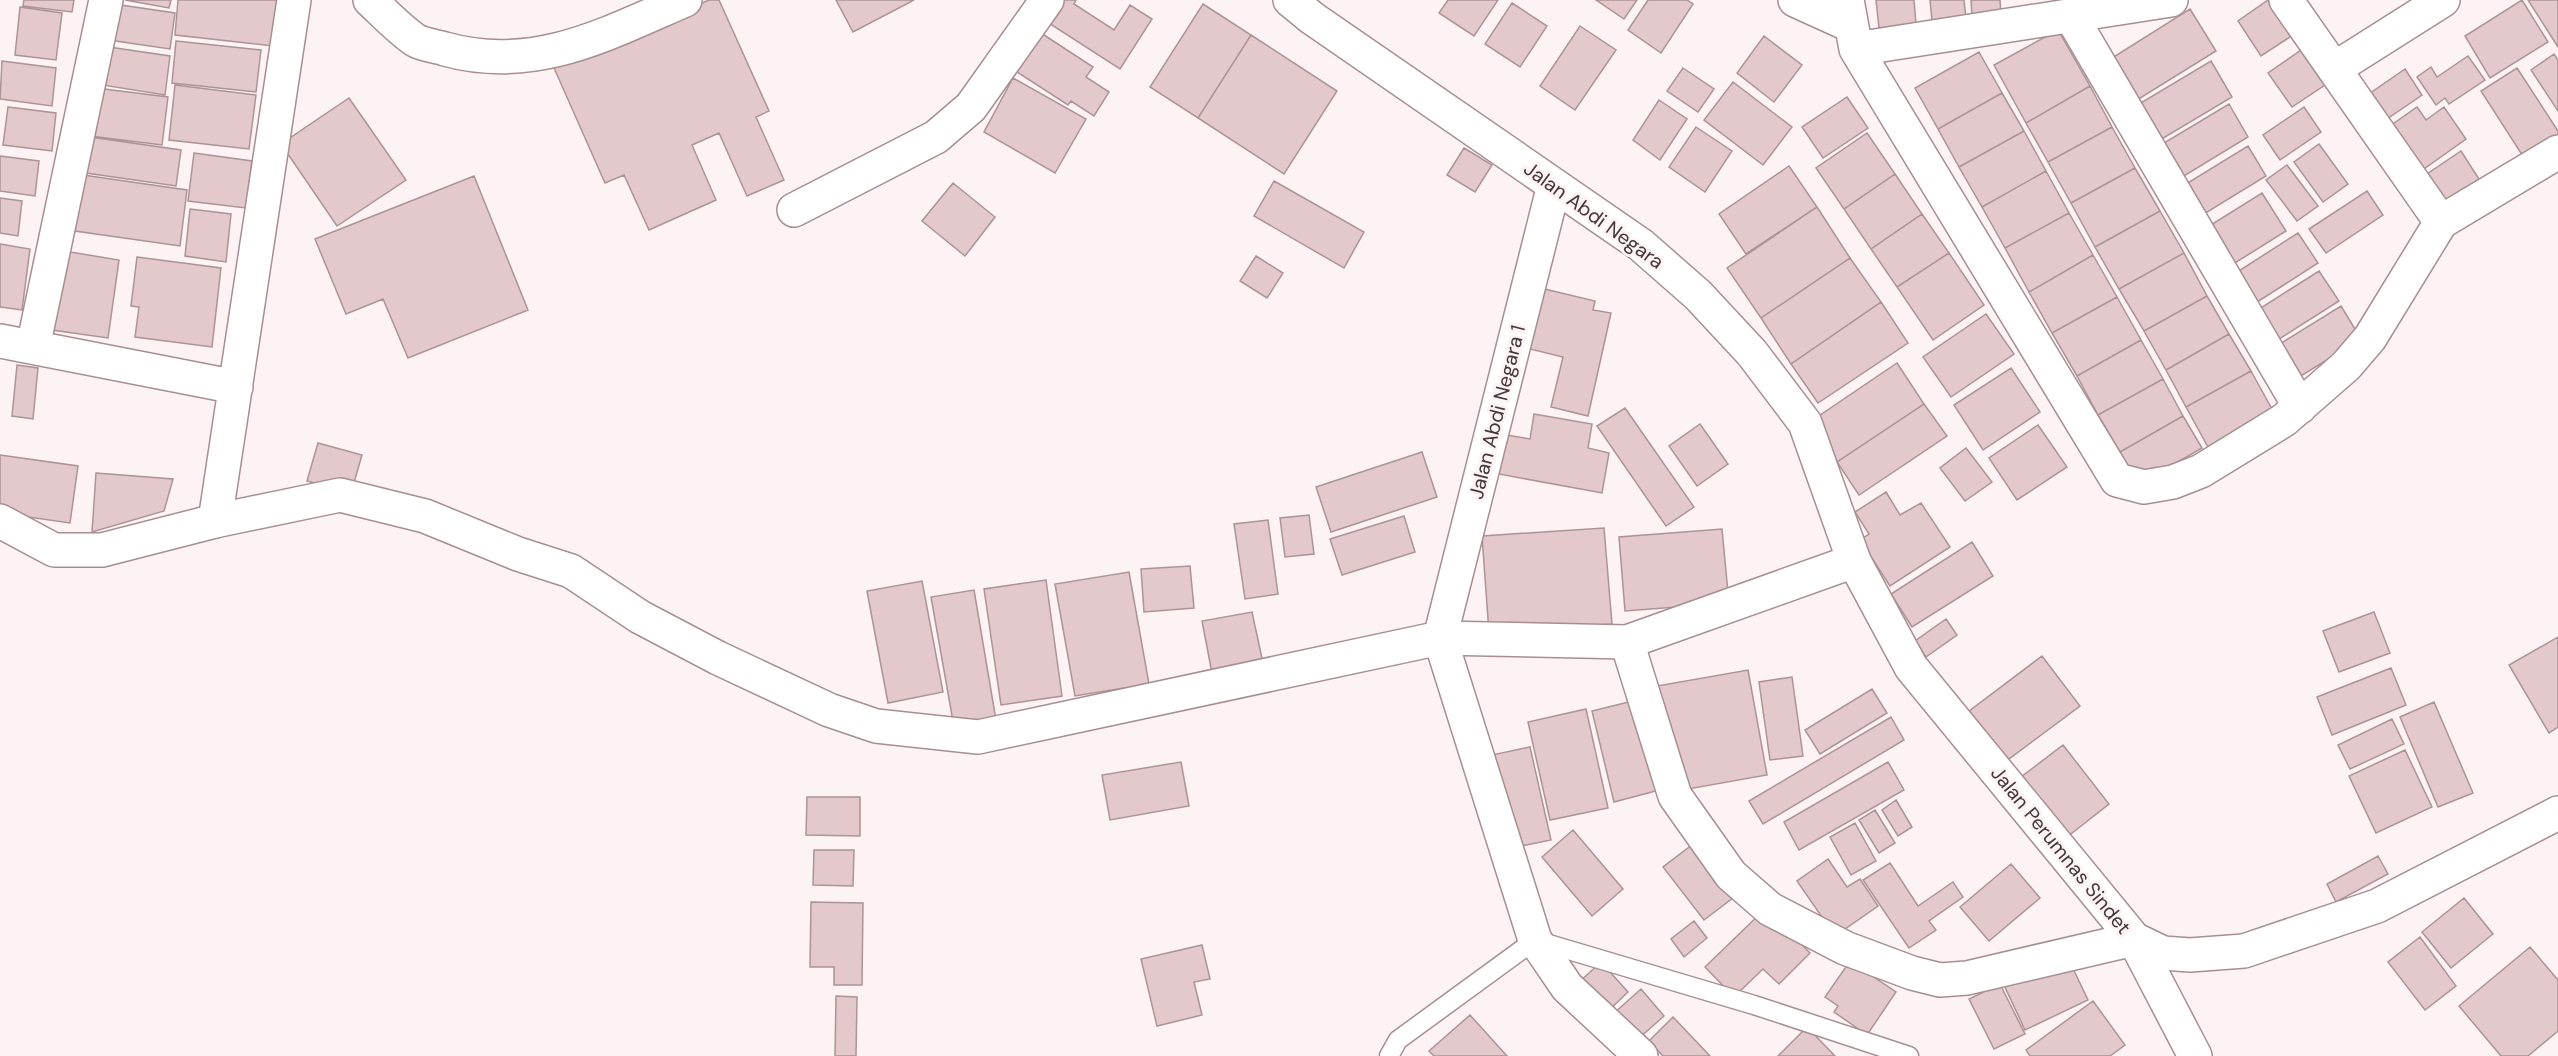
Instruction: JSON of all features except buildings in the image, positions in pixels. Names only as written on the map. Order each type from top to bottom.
[{"type":"street","points":[[33,347],[106,0]]},
{"type":"street","points":[[215,521],[294,0]]},
{"type":"street","points":[[370,0],[416,40],[458,52],[496,58],[540,54],[594,39],[686,0]]},
{"type":"street","points":[[794,210],[936,137],[971,107],[1047,0]]},
{"type":"street","points":[[1795,0],[1851,25],[2071,16],[2171,0]]},
{"type":"street","points":[[2286,0],[2441,222]]},
{"type":"street","points":[[2334,69],[2443,0]]},
{"type":"street","name":"Jalan Abdi Negara","points":[[1309,6],[1554,185],[1641,245],[1698,295],[1752,352],[1805,423],[1854,561]]},
{"type":"street","points":[[2071,16],[2300,407]]},
{"type":"street","points":[[1851,25],[2117,480],[2144,488],[2173,482],[2201,471],[2284,420],[2346,366],[2370,338],[2441,222],[2558,152]]},
{"type":"street","name":"Jalan Abdi Negara 1","points":[[1440,638],[1554,185]]},
{"type":"street","points":[[0,341],[236,387]]},
{"type":"street","points":[[0,521],[54,550],[102,550],[215,521],[340,495],[425,516],[519,554],[572,571],[640,617],[718,658],[828,710],[876,726],[978,737],[1029,728],[1440,638],[1627,642],[1854,561]]},
{"type":"street","name":"Jalan Perumnas Sindet","points":[[1854,561],[1911,667],[2134,939],[2163,953],[2190,956],[2244,951],[2377,906],[2558,813]]},
{"type":"street","points":[[1440,638],[1535,940],[1567,987],[1641,1056]]},
{"type":"street","points":[[1627,642],[1675,796],[1731,875],[1770,909],[1845,948],[1912,973],[1940,980],[1967,978],[2134,939],[2195,1056]]},
{"type":"lane","points":[[1389,1056],[1398,1040],[1535,940],[1754,1005],[1909,1056]]}]
